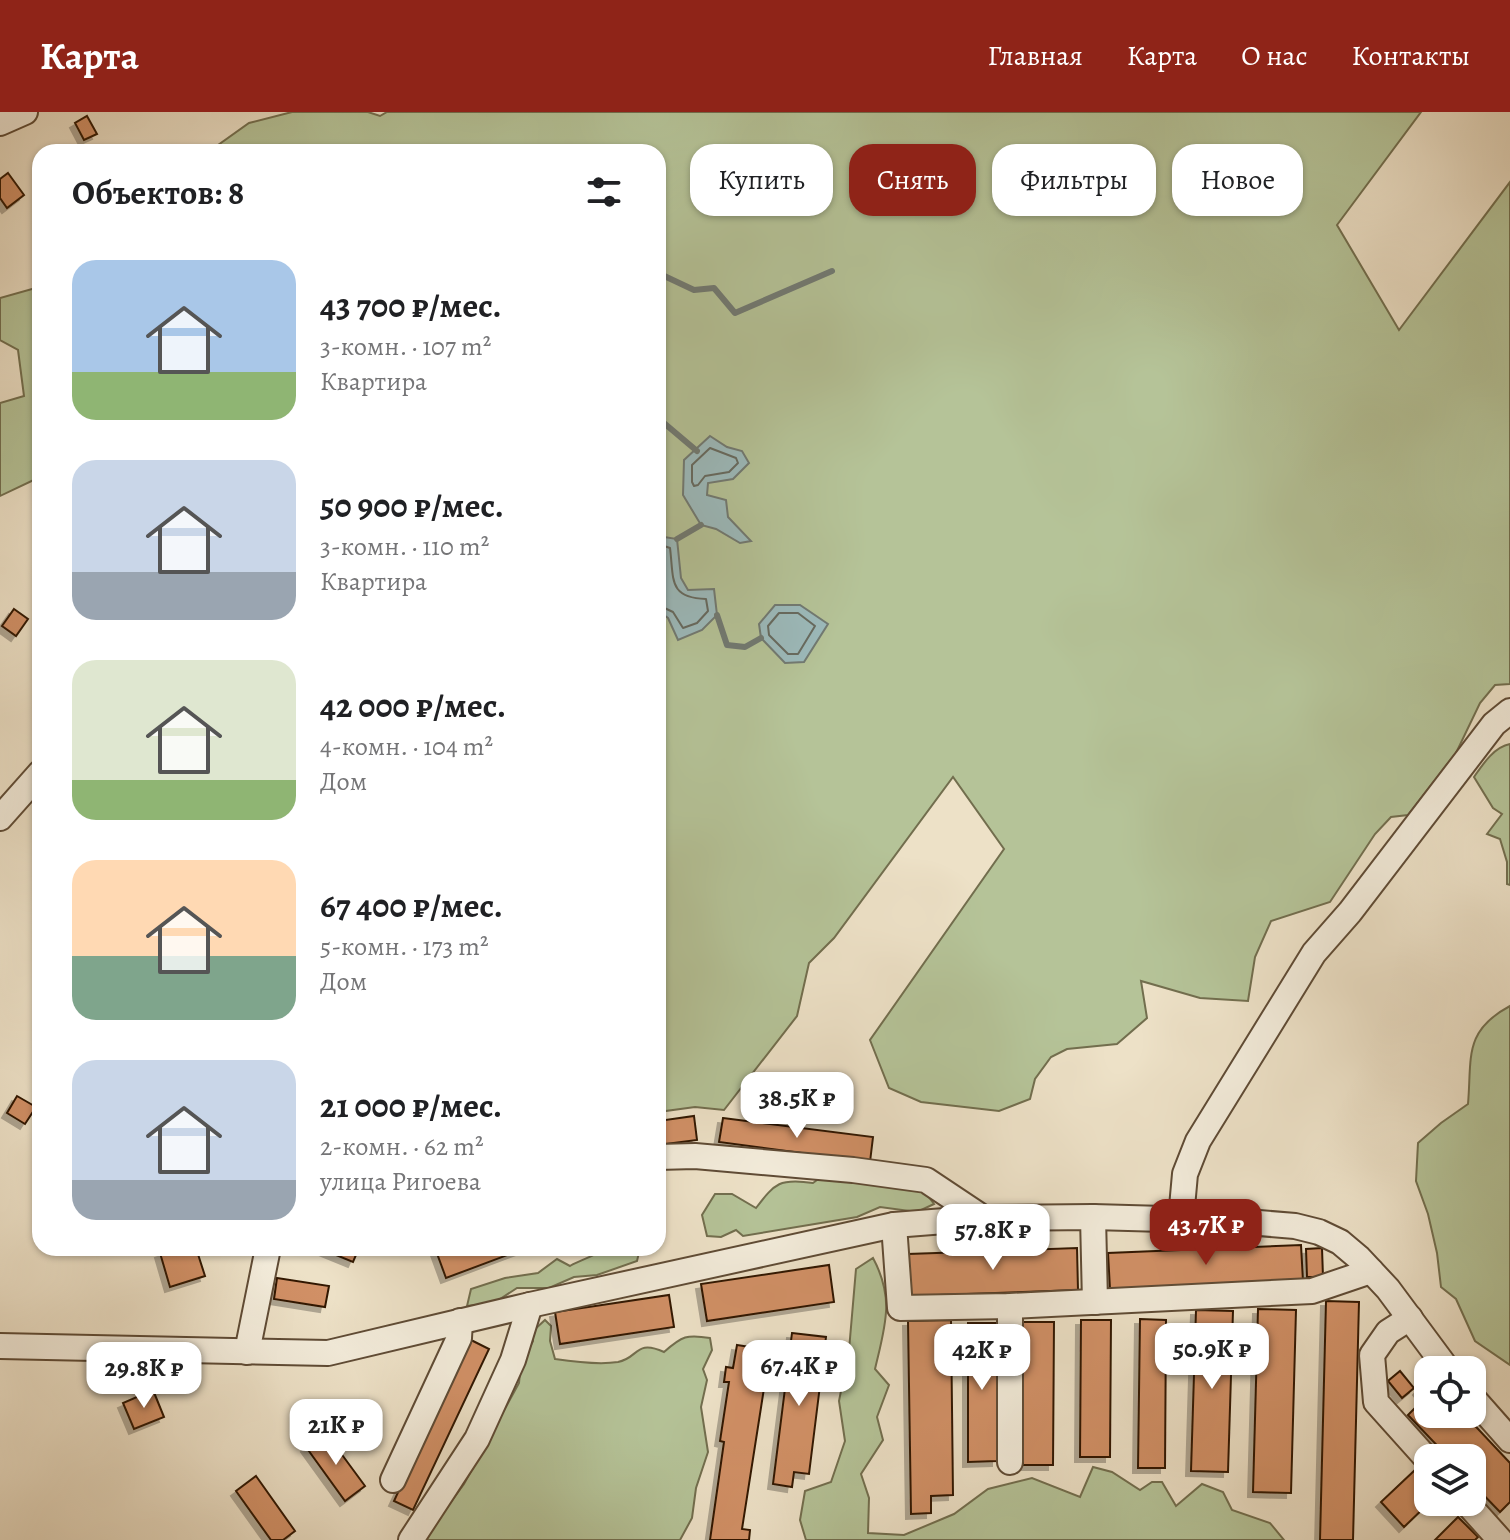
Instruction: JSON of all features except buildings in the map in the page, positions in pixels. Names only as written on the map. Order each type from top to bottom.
[{"type":"street","points":[[0,123],[25,112]]},
{"type":"street","points":[[1181,1218],[1185,1174],[1198,1141],[1314,953],[1350,912],[1494,724],[1510,711]]},
{"type":"street","points":[[0,818],[32,782]]},
{"type":"street","points":[[666,1157],[695,1156],[853,1170],[926,1180],[983,1218]]},
{"type":"street","points":[[1093,1217],[1095,1302]]},
{"type":"street","points":[[0,1346],[328,1353],[894,1225],[983,1218],[1093,1217],[1181,1218],[1295,1226],[1319,1232],[1340,1242],[1371,1271],[1438,1356]]},
{"type":"street","points":[[894,1225],[900,1308],[1010,1306],[1312,1291],[1371,1271]]},
{"type":"street","points":[[247,1352],[266,1256]]},
{"type":"street","points":[[411,1540],[477,1439],[513,1360],[530,1305]]},
{"type":"street","points":[[1010,1306],[1010,1462]]},
{"type":"street","points":[[1410,1318],[1388,1332],[1372,1355],[1376,1402],[1414,1444]]},
{"type":"street","points":[[393,1480],[459,1338],[460,1321]]},
{"type":"street","points":[[1486,1413],[1510,1440]]},
{"type":"street","points":[[1481,1516],[1499,1533]]},
{"type":"green space","points":[[292,112],[368,112],[380,116],[387,112],[1421,112],[1337,225],[1399,330],[1510,182],[1510,684],[1495,685],[1480,703],[1456,753],[1408,815],[1391,817],[1375,834],[1330,902],[1271,921],[1255,957],[1248,1001],[1200,998],[1141,981],[1147,1018],[1117,1044],[1067,1049],[1051,1057],[1035,1079],[1030,1099],[999,1111],[921,1102],[889,1088],[870,1040],[1004,849],[953,777],[834,938],[809,963],[797,1016],[724,1110],[695,1107],[666,1111],[666,144],[219,144],[249,123]]},
{"type":"green space","points":[[32,289],[32,481],[0,496],[0,403],[24,396],[18,350],[0,340],[0,298]]},
{"type":"green space","points":[[1510,744],[1510,885],[1507,884],[1507,862],[1500,839],[1487,834],[1502,814],[1493,808],[1474,777],[1494,752]]},
{"type":"green space","points":[[1510,1006],[1510,1365],[1475,1341],[1456,1299],[1441,1287],[1428,1214],[1416,1181],[1418,1143],[1468,1104],[1471,1059],[1477,1036],[1484,1025]]},
{"type":"green space","points":[[821,1177],[925,1192],[934,1204],[917,1212],[880,1207],[857,1217],[743,1236],[736,1230],[721,1237],[707,1236],[702,1215],[715,1194],[732,1194],[756,1208],[779,1184],[793,1181],[813,1183]]},
{"type":"green space","points":[[592,1256],[638,1256],[637,1261],[597,1275],[574,1277],[549,1288],[517,1288],[494,1303],[467,1306],[471,1289],[505,1278],[538,1273],[557,1259],[570,1266]]},
{"type":"green space","points":[[873,1258],[886,1300],[885,1326],[875,1369],[889,1385],[877,1417],[883,1440],[861,1474],[869,1498],[868,1533],[904,1535],[954,1514],[988,1489],[1032,1478],[1080,1497],[1093,1467],[1112,1472],[1140,1490],[1152,1482],[1162,1482],[1176,1506],[1202,1484],[1223,1492],[1232,1510],[1270,1523],[1284,1540],[806,1540],[800,1520],[805,1491],[831,1482],[845,1441],[839,1401],[849,1350],[856,1269]]},
{"type":"green space","points":[[545,1320],[551,1326],[550,1341],[555,1359],[579,1362],[618,1362],[642,1348],[664,1352],[685,1338],[710,1338],[712,1350],[703,1369],[707,1380],[701,1407],[708,1452],[696,1488],[692,1518],[680,1540],[423,1540],[464,1484],[519,1383],[521,1364],[533,1341],[533,1331]]},
{"type":"water","points":[[710,436],[727,447],[742,451],[749,463],[733,479],[708,483],[707,495],[726,500],[728,517],[751,541],[740,543],[716,529],[701,525],[683,495],[684,460]]},
{"type":"water","points":[[666,537],[677,539],[681,578],[688,590],[714,589],[717,615],[702,630],[678,640],[668,618]]},
{"type":"water","points":[[775,605],[800,605],[828,624],[804,662],[785,663],[761,638],[759,624]]},
{"type":"waterway","points":[[666,277],[694,290],[714,288],[735,313],[832,271]]},
{"type":"waterway","points":[[666,425],[697,451]]},
{"type":"waterway","points":[[677,539],[701,525]]},
{"type":"waterway","points":[[717,615],[727,645],[745,647],[761,638]]}]
